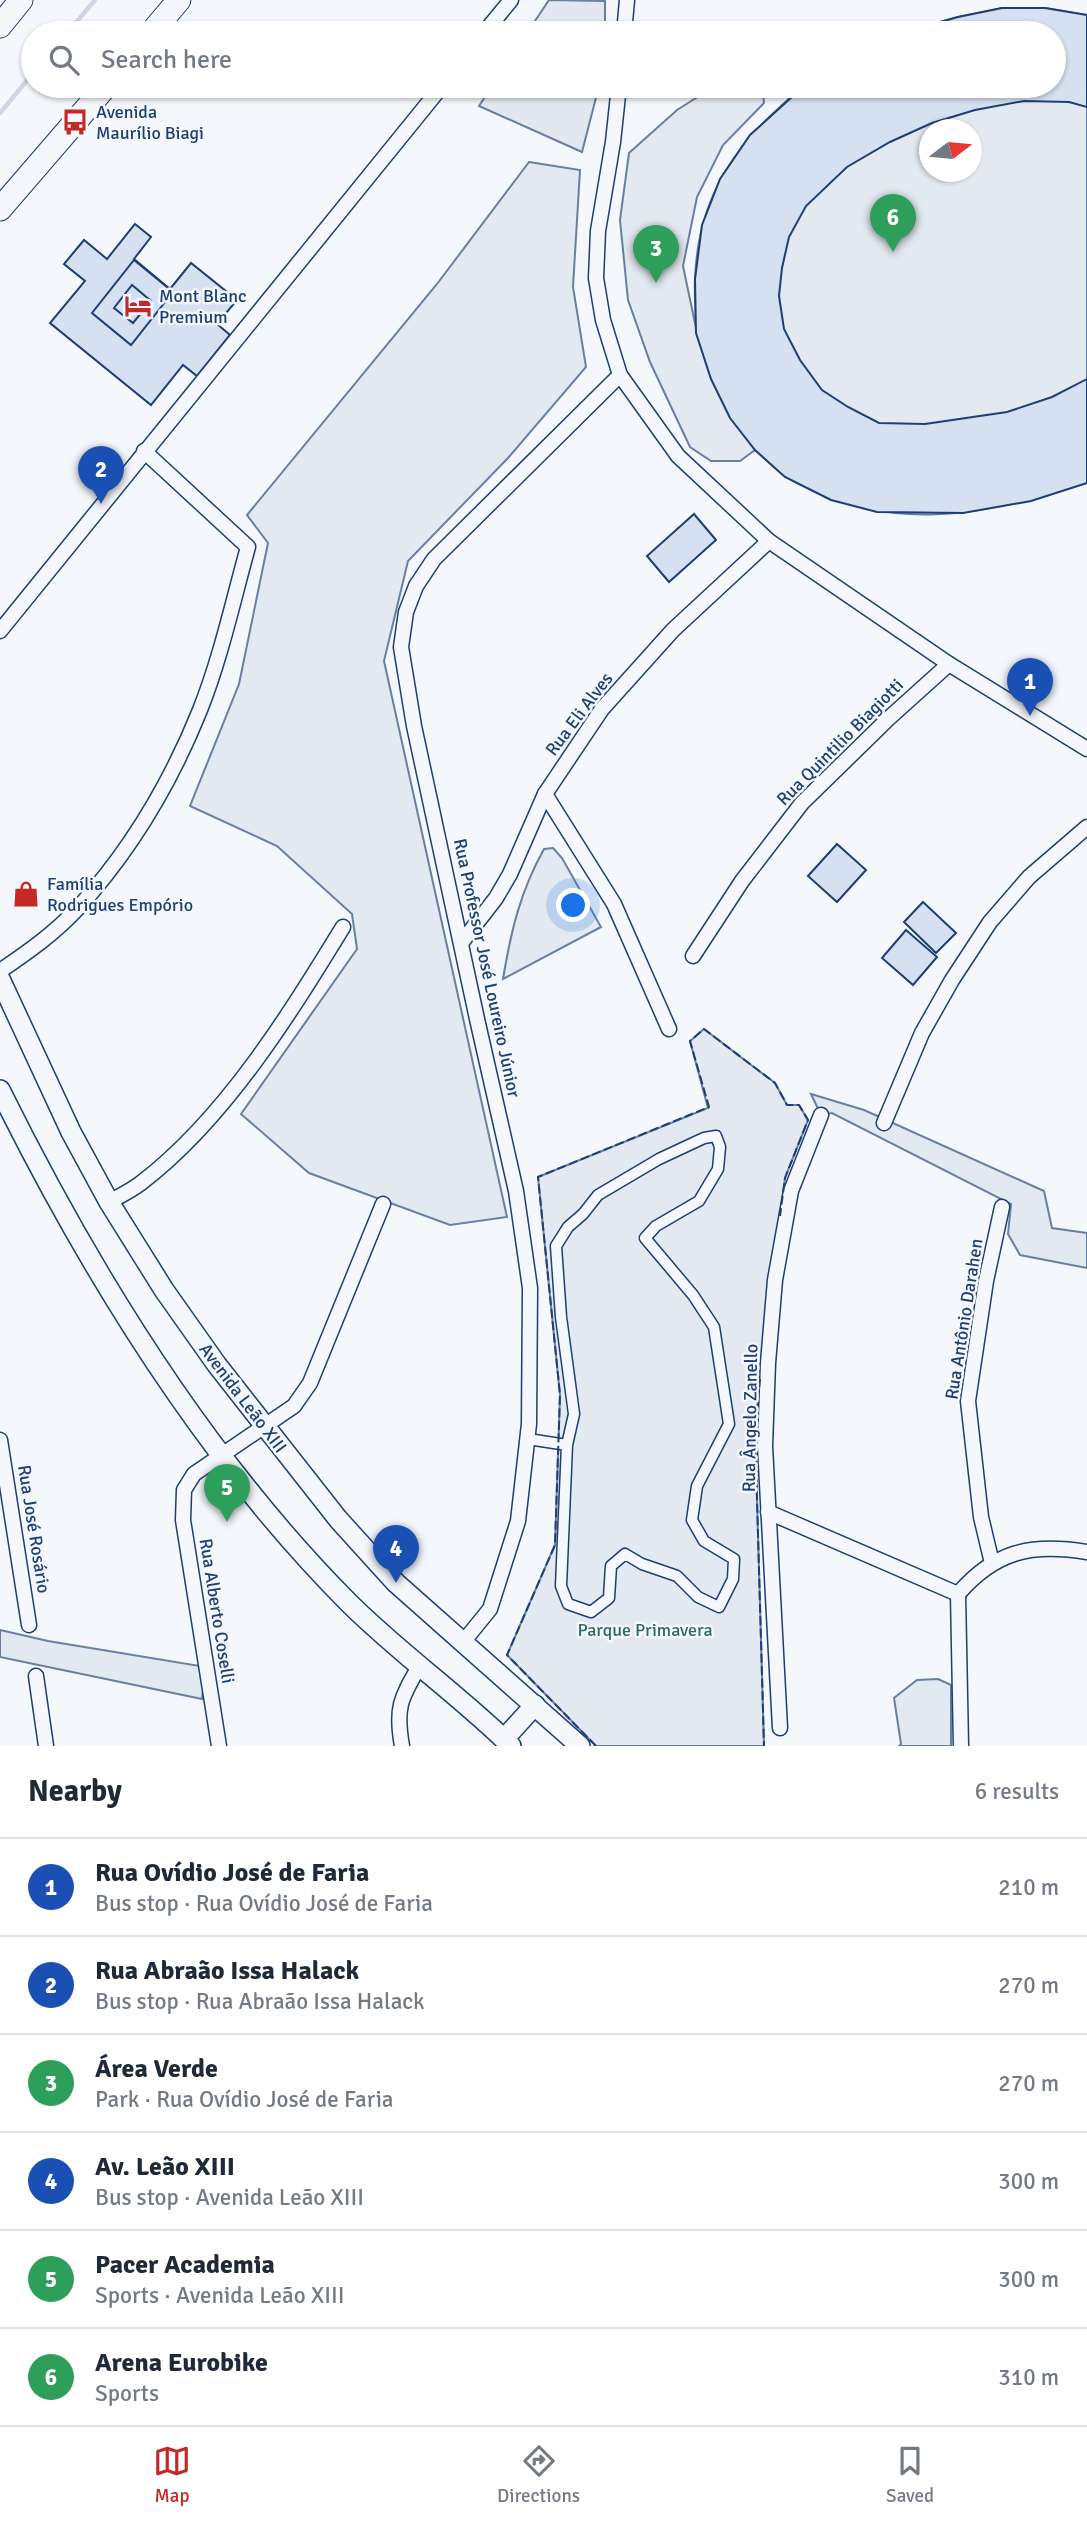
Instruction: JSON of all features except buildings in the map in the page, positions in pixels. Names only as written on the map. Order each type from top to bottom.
[{"type":"main road","points":[[161,21],[179,0]]},
{"type":"main road","points":[[0,209],[96,98]]},
{"type":"main road","name":"Avenida Leão XIII","points":[[0,979],[71,1132],[109,1202],[164,1290],[265,1427],[338,1519],[396,1583],[580,1746]]},
{"type":"main road","points":[[0,1090],[83,1249],[220,1455],[348,1602],[507,1742],[535,1705]]},
{"type":"street","points":[[494,21],[511,0]]},
{"type":"street","points":[[625,21],[627,0]]},
{"type":"street","points":[[0,631],[432,98]]},
{"type":"street","points":[[618,98],[598,231],[596,278],[603,320],[620,375],[678,456],[769,541],[949,664],[1087,749]]},
{"type":"street","name":"Rua Professor José Loureiro Júnior","points":[[464,1641],[490,1609],[518,1521],[528,1439],[530,1288],[516,1191],[415,726],[401,647],[407,612],[416,586],[434,559],[620,375]]},
{"type":"street","points":[[0,971],[38,945],[77,909],[118,859],[158,798],[200,710],[224,639],[248,547],[144,451]]},
{"type":"street","name":"Rua Eli Alves","points":[[462,942],[496,898],[510,874],[545,794],[602,709],[673,631],[769,541]]},
{"type":"street","name":"Rua Quintilio Biagiotti","points":[[693,956],[742,881],[802,803],[949,664]]},
{"type":"street","points":[[545,794],[614,904],[669,1029]]},
{"type":"street","points":[[884,1123],[922,1033],[952,980],[990,922],[1029,877],[1087,827]]},
{"type":"street","points":[[109,1202],[139,1185],[169,1160],[223,1102],[288,1016],[343,927]]},
{"type":"street","name":"Rua Ângelo Zanello","points":[[779,1728],[765,1432],[768,1363],[775,1280],[792,1191],[821,1115]]},
{"type":"street","points":[[716,1136],[720,1147],[718,1169],[699,1201],[656,1226],[645,1238],[693,1295],[714,1327],[729,1424],[697,1486],[692,1520],[704,1541],[734,1559],[733,1578],[719,1607],[698,1597],[677,1576],[642,1564],[625,1554],[611,1566],[609,1598],[591,1612],[568,1604],[561,1586],[567,1445],[574,1414],[561,1317],[556,1246],[568,1227],[583,1214],[597,1195],[659,1159],[704,1138],[716,1136]]},
{"type":"street","name":"Rua Alberto Coselli","points":[[219,1746],[183,1520],[184,1490],[194,1474],[294,1406],[310,1383],[383,1203]]},
{"type":"street","name":"Rua Antônio Darahen","points":[[992,1563],[981,1517],[968,1401],[986,1281],[1002,1207]]},
{"type":"street","points":[[528,1439],[567,1445]]},
{"type":"street","name":"Rua José Rosário","points":[[0,1440],[29,1625]]},
{"type":"street","points":[[768,1512],[958,1594]]},
{"type":"street","points":[[961,1746],[958,1594],[975,1574],[992,1563],[1026,1550],[1067,1549],[1087,1552]]},
{"type":"street","points":[[402,1746],[398,1722],[401,1698],[419,1665]]},
{"type":"street","points":[[36,1676],[46,1746]]},
{"type":"green space","points":[[1002,8],[1045,8],[1087,15],[1087,483],[1049,495],[973,511],[899,513],[862,507],[825,496],[788,478],[755,450],[740,461],[711,461],[690,447],[650,362],[628,300],[620,220],[629,153],[677,110],[696,98],[764,98],[764,103],[723,145],[697,197],[683,266],[696,328],[698,248],[704,220],[714,194],[726,170],[742,148],[760,126],[790,98],[1066,98],[1066,21],[944,21]]},
{"type":"green space","points":[[529,162],[580,170],[573,287],[586,367],[508,458],[408,561],[384,661],[507,1217],[450,1225],[309,1173],[241,1114],[357,949],[352,914],[277,846],[190,806],[239,684],[268,543],[247,515],[437,284]]},
{"type":"green space","points":[[553,848],[562,858],[601,927],[503,979],[513,928],[523,896],[544,849]]},
{"type":"green space","name":"Parque Primavera","points":[[704,1029],[775,1083],[787,1105],[799,1105],[808,1120],[785,1178],[755,1428],[764,1746],[596,1746],[507,1655],[555,1545],[560,1395],[538,1177],[708,1108],[690,1041]]},
{"type":"green space","points":[[811,1094],[864,1110],[1044,1191],[1052,1228],[1087,1233],[1087,1268],[1020,1255],[1008,1234],[1011,1204],[832,1113],[821,1115]]},
{"type":"green space","points":[[0,1630],[48,1641],[206,1667],[202,1699],[0,1657]]},
{"type":"green space","points":[[938,1679],[951,1685],[951,1746],[899,1746],[901,1744],[894,1698],[917,1680]]},
{"type":"shaded area","points":[[549,0],[605,1],[605,21],[535,21]]},
{"type":"shaded area","points":[[484,98],[596,98],[582,152],[479,106]]},
{"type":"waterway","points":[[77,21],[95,0]]},
{"type":"waterway","points":[[0,113],[21,88]]},
{"type":"fence","points":[[596,1746],[507,1655],[555,1545],[560,1395],[538,1177],[709,1107],[690,1041],[704,1029],[775,1083],[787,1105],[799,1105],[808,1120],[785,1178],[780,1216]]},
{"type":"fence","points":[[760,1379],[755,1428],[764,1746]]},
{"type":"place","name":"Avenida Maurílio Biagi","points":[[75,122]]},
{"type":"place","name":"Arena Eurobike","points":[[893,252]]},
{"type":"place","name":"Área Verde","points":[[656,283]]},
{"type":"place","name":"Mont Blanc Premium","points":[[138,306]]},
{"type":"place","name":"Rua Abraão Issa Halack","points":[[101,504]]},
{"type":"place","name":"Rua Ovídio José de Faria","points":[[1030,716]]},
{"type":"place","name":"Família Rodrigues Empório","points":[[26,894]]},
{"type":"place","name":"Pacer Academia","points":[[227,1522]]},
{"type":"place","name":"Av. Leão XIII","points":[[396,1583]]}]
